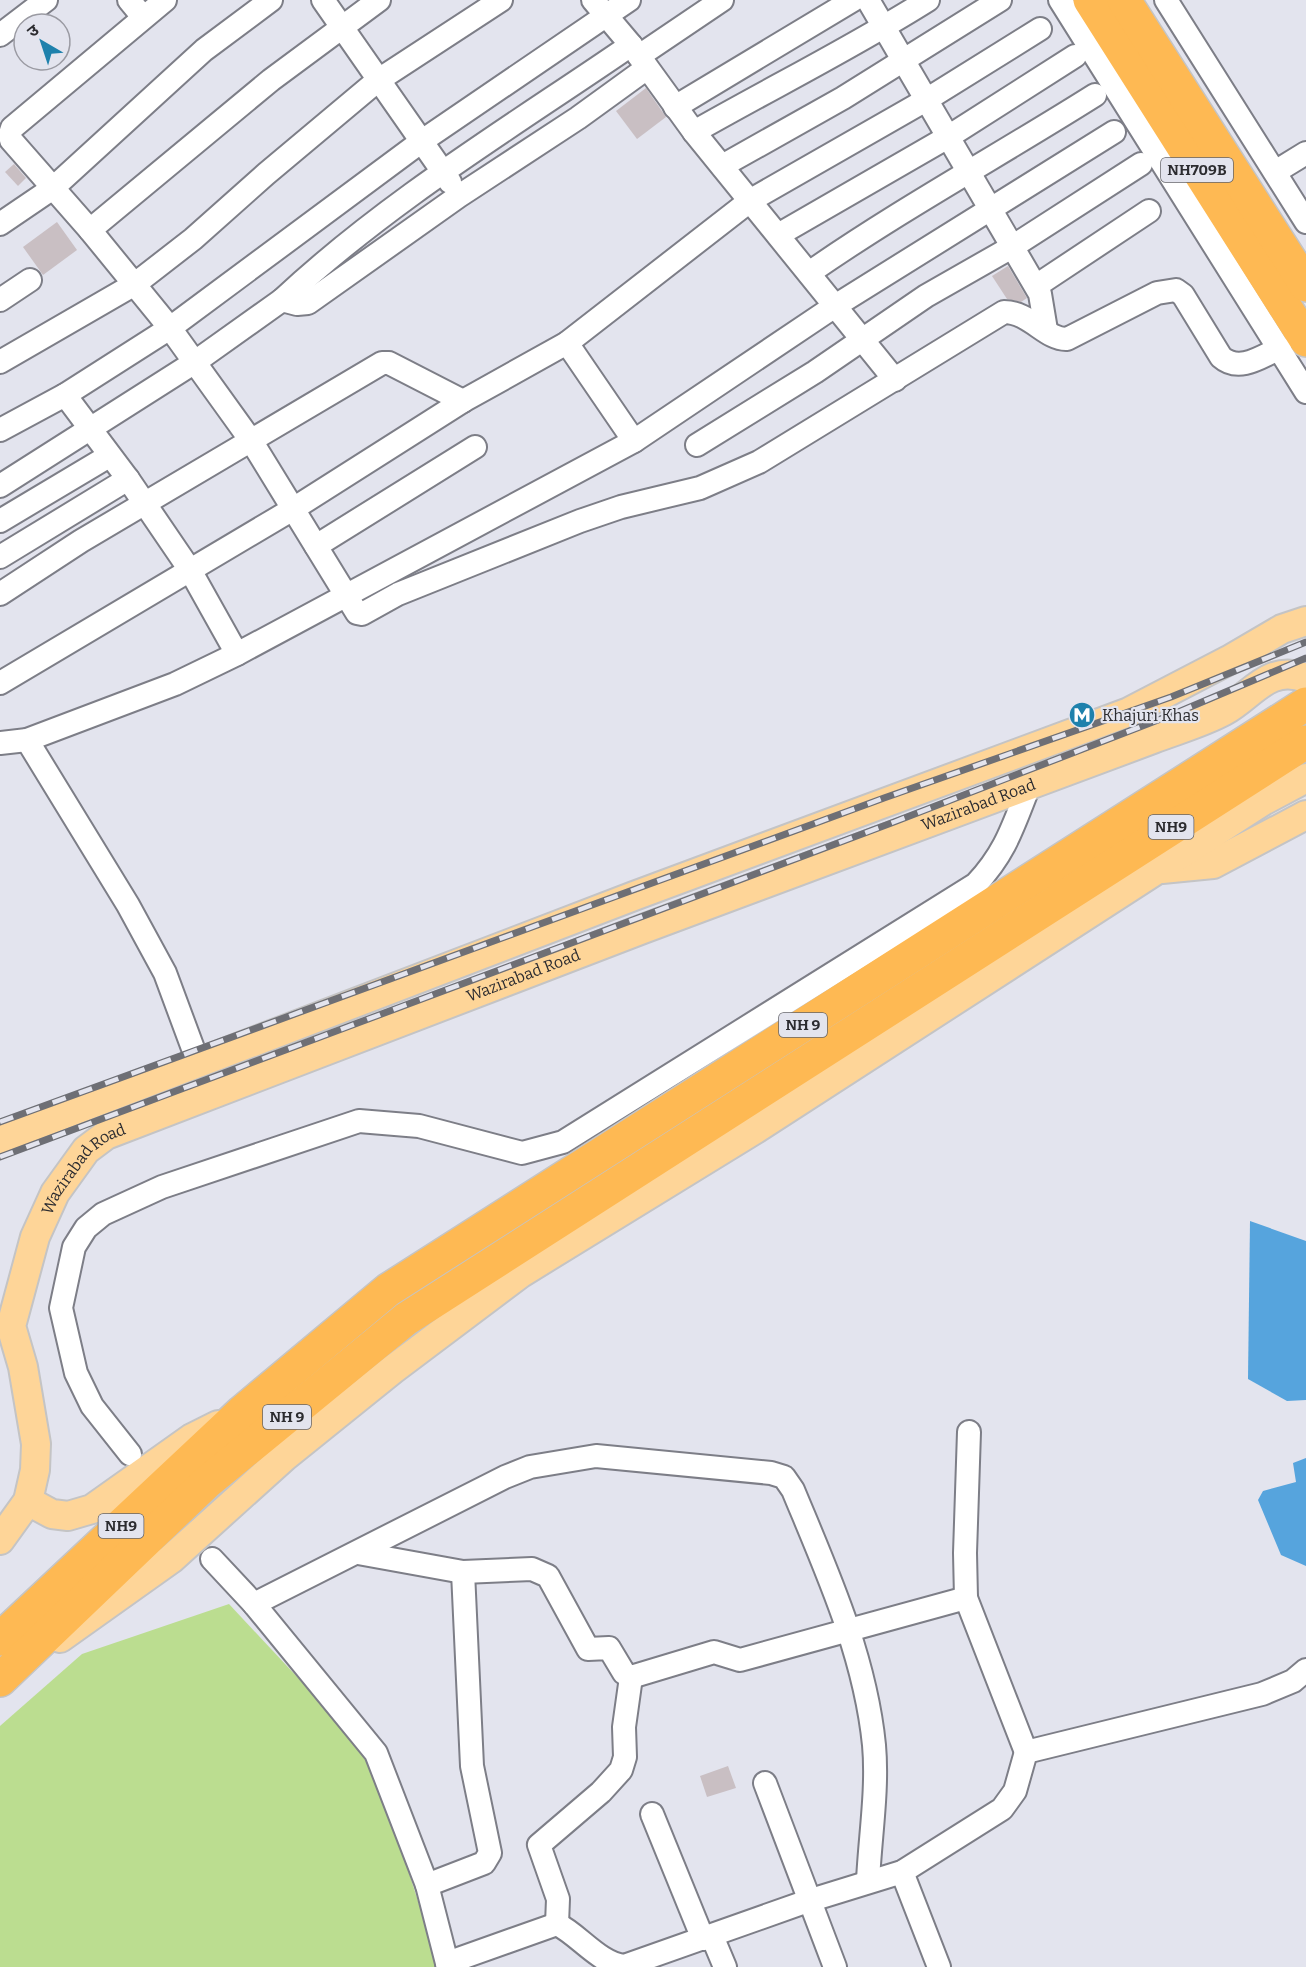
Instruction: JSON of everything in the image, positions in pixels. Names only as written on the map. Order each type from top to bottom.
[{"type":"highway","name":"NH709B","points":[[1090,0],[1283,348]]},
{"type":"highway","name":"NH709B","points":[[1124,0],[1306,285]]},
{"type":"highway","name":"NH 9","points":[[242,1412],[388,1290],[1306,704]]},
{"type":"highway","name":"NH9","points":[[1035,913],[1306,742]]},
{"type":"highway","name":"NH 9","points":[[0,1681],[206,1483],[397,1327],[1035,913]]},
{"type":"highway","name":"NH9","points":[[0,1639],[242,1412]]},
{"type":"main road","name":"Wazirabad Road","points":[[0,1139],[198,1062],[1129,712],[1229,660],[1282,629],[1306,621]]},
{"type":"main road","name":"Wazirabad Road","points":[[28,1501],[35,1470],[36,1444],[23,1367],[5,1319],[35,1237],[55,1193],[87,1150],[106,1135],[643,929],[1224,711],[1266,679],[1291,672],[1306,678]]},
{"type":"main road","points":[[0,1681],[171,1558],[284,1457],[383,1377],[521,1273],[757,1128],[1263,801],[1306,778]]},
{"type":"main road","points":[[1158,870],[1213,864],[1306,815]]},
{"type":"main road","points":[[0,1540],[28,1501],[52,1514],[68,1516],[92,1509],[192,1438],[242,1412]]},
{"type":"street","points":[[0,35],[46,0]]},
{"type":"street","points":[[165,0],[136,9],[12,128],[9,134],[11,140],[135,284],[195,362],[252,442],[355,612],[362,614],[398,594],[580,521],[621,507],[700,488],[759,462],[1004,312],[1025,316],[1059,339],[1067,339],[1157,293],[1176,290],[1183,295],[1221,357],[1234,365],[1241,365],[1283,348]]},
{"type":"street","points":[[0,224],[53,188],[204,50],[270,0]]},
{"type":"street","points":[[323,0],[377,81],[422,141],[459,196]]},
{"type":"street","points":[[90,230],[271,80],[379,0]]},
{"type":"street","points":[[0,362],[135,284],[193,239],[377,81],[501,0]]},
{"type":"street","points":[[0,430],[65,395],[170,328],[600,7],[629,0]]},
{"type":"street","points":[[0,486],[195,362],[282,300],[344,247],[442,171],[639,57],[722,0]]},
{"type":"street","points":[[675,107],[854,0]]},
{"type":"street","points":[[868,0],[1036,286],[1044,305],[1046,330]]},
{"type":"street","points":[[694,132],[797,72],[884,27],[928,0]]},
{"type":"street","points":[[722,166],[903,61],[1000,0]]},
{"type":"street","points":[[1060,0],[1283,348],[1306,392]]},
{"type":"street","points":[[1166,0],[1306,221]]},
{"type":"street","points":[[600,7],[694,132],[895,380]]},
{"type":"street","points":[[0,683],[293,509],[463,401],[567,344],[751,200],[927,100],[1040,29]]},
{"type":"street","points":[[778,235],[948,137],[1075,56]]},
{"type":"street","points":[[282,300],[297,304],[308,303],[459,196],[578,118],[639,57]]},
{"type":"street","points":[[809,273],[892,218],[1095,95]]},
{"type":"street","points":[[0,743],[27,740],[175,684],[237,654],[634,441],[835,306],[1114,132]]},
{"type":"street","points":[[1275,172],[1306,153]]},
{"type":"street","points":[[697,445],[863,340],[926,296],[1012,247],[1141,164]]},
{"type":"street","points":[[1036,286],[1149,211]]},
{"type":"street","points":[[0,300],[30,280]]},
{"type":"street","points":[[567,344],[634,441]]},
{"type":"street","points":[[0,594],[81,541],[252,442],[382,363],[390,363],[463,401]]},
{"type":"street","points":[[65,395],[146,504],[190,570],[237,654]]},
{"type":"street","points":[[316,546],[475,447]]},
{"type":"street","points":[[0,521],[110,456]]},
{"type":"street","points":[[0,556],[128,479]]},
{"type":"street","points":[[27,740],[128,905],[165,973],[198,1062]]},
{"type":"street","points":[[129,1454],[92,1406],[76,1372],[60,1308],[74,1247],[86,1228],[103,1214],[162,1187],[360,1121],[419,1126],[522,1153],[563,1142],[976,884],[995,864],[1029,786]]},
{"type":"street","points":[[557,1924],[599,1959],[624,1966],[808,1901],[902,1872],[1002,1809],[1016,1791],[1026,1752],[966,1598],[964,1553],[969,1432]]},
{"type":"street","points":[[254,1604],[505,1477],[556,1462],[596,1456],[771,1473],[784,1478],[793,1490],[850,1629],[874,1745],[868,1881]]},
{"type":"street","points":[[358,1553],[463,1572],[532,1569],[540,1571],[548,1576],[588,1649],[609,1648],[624,1673],[631,1677],[714,1652],[740,1660],[966,1598]]},
{"type":"street","points":[[212,1559],[254,1604],[376,1752],[427,1885],[447,1965],[557,1924]]},
{"type":"street","points":[[427,1885],[484,1863],[490,1852],[472,1766],[463,1572]]},
{"type":"street","points":[[1026,1752],[1262,1694],[1293,1681],[1306,1670]]},
{"type":"street","points":[[557,1924],[558,1899],[539,1845],[601,1792],[621,1770],[625,1757],[624,1727],[631,1677]]},
{"type":"street","points":[[765,1784],[835,1967]]},
{"type":"street","points":[[652,1814],[707,1937],[726,1967]]},
{"type":"street","points":[[902,1872],[939,1967]]},
{"type":"green space","points":[[229,1604],[372,1757],[439,1967],[0,1967],[0,1726],[82,1654]]},
{"type":"water","points":[[1250,1221],[1306,1241],[1306,1400],[1287,1401],[1248,1379]]},
{"type":"water","points":[[1306,1458],[1306,1566],[1281,1555],[1258,1500],[1263,1491],[1296,1482],[1293,1463]]},
{"type":"building","points":[[646,88],[666,117],[637,139],[616,111]]},
{"type":"building","points":[[14,164],[26,178],[18,186],[5,172]]},
{"type":"building","points":[[57,222],[77,250],[43,275],[23,247]]},
{"type":"building","points":[[1008,266],[1027,298],[1021,302],[1007,299],[992,276]]},
{"type":"building","points":[[728,1766],[736,1788],[707,1797],[700,1776]]},
{"type":"railway","points":[[0,1122],[884,798],[1171,697],[1306,642]]},
{"type":"railway","points":[[0,1157],[894,822],[1176,713],[1306,658]]},
{"type":"place","name":"Khajuri Khas","points":[[1082,715]]}]
